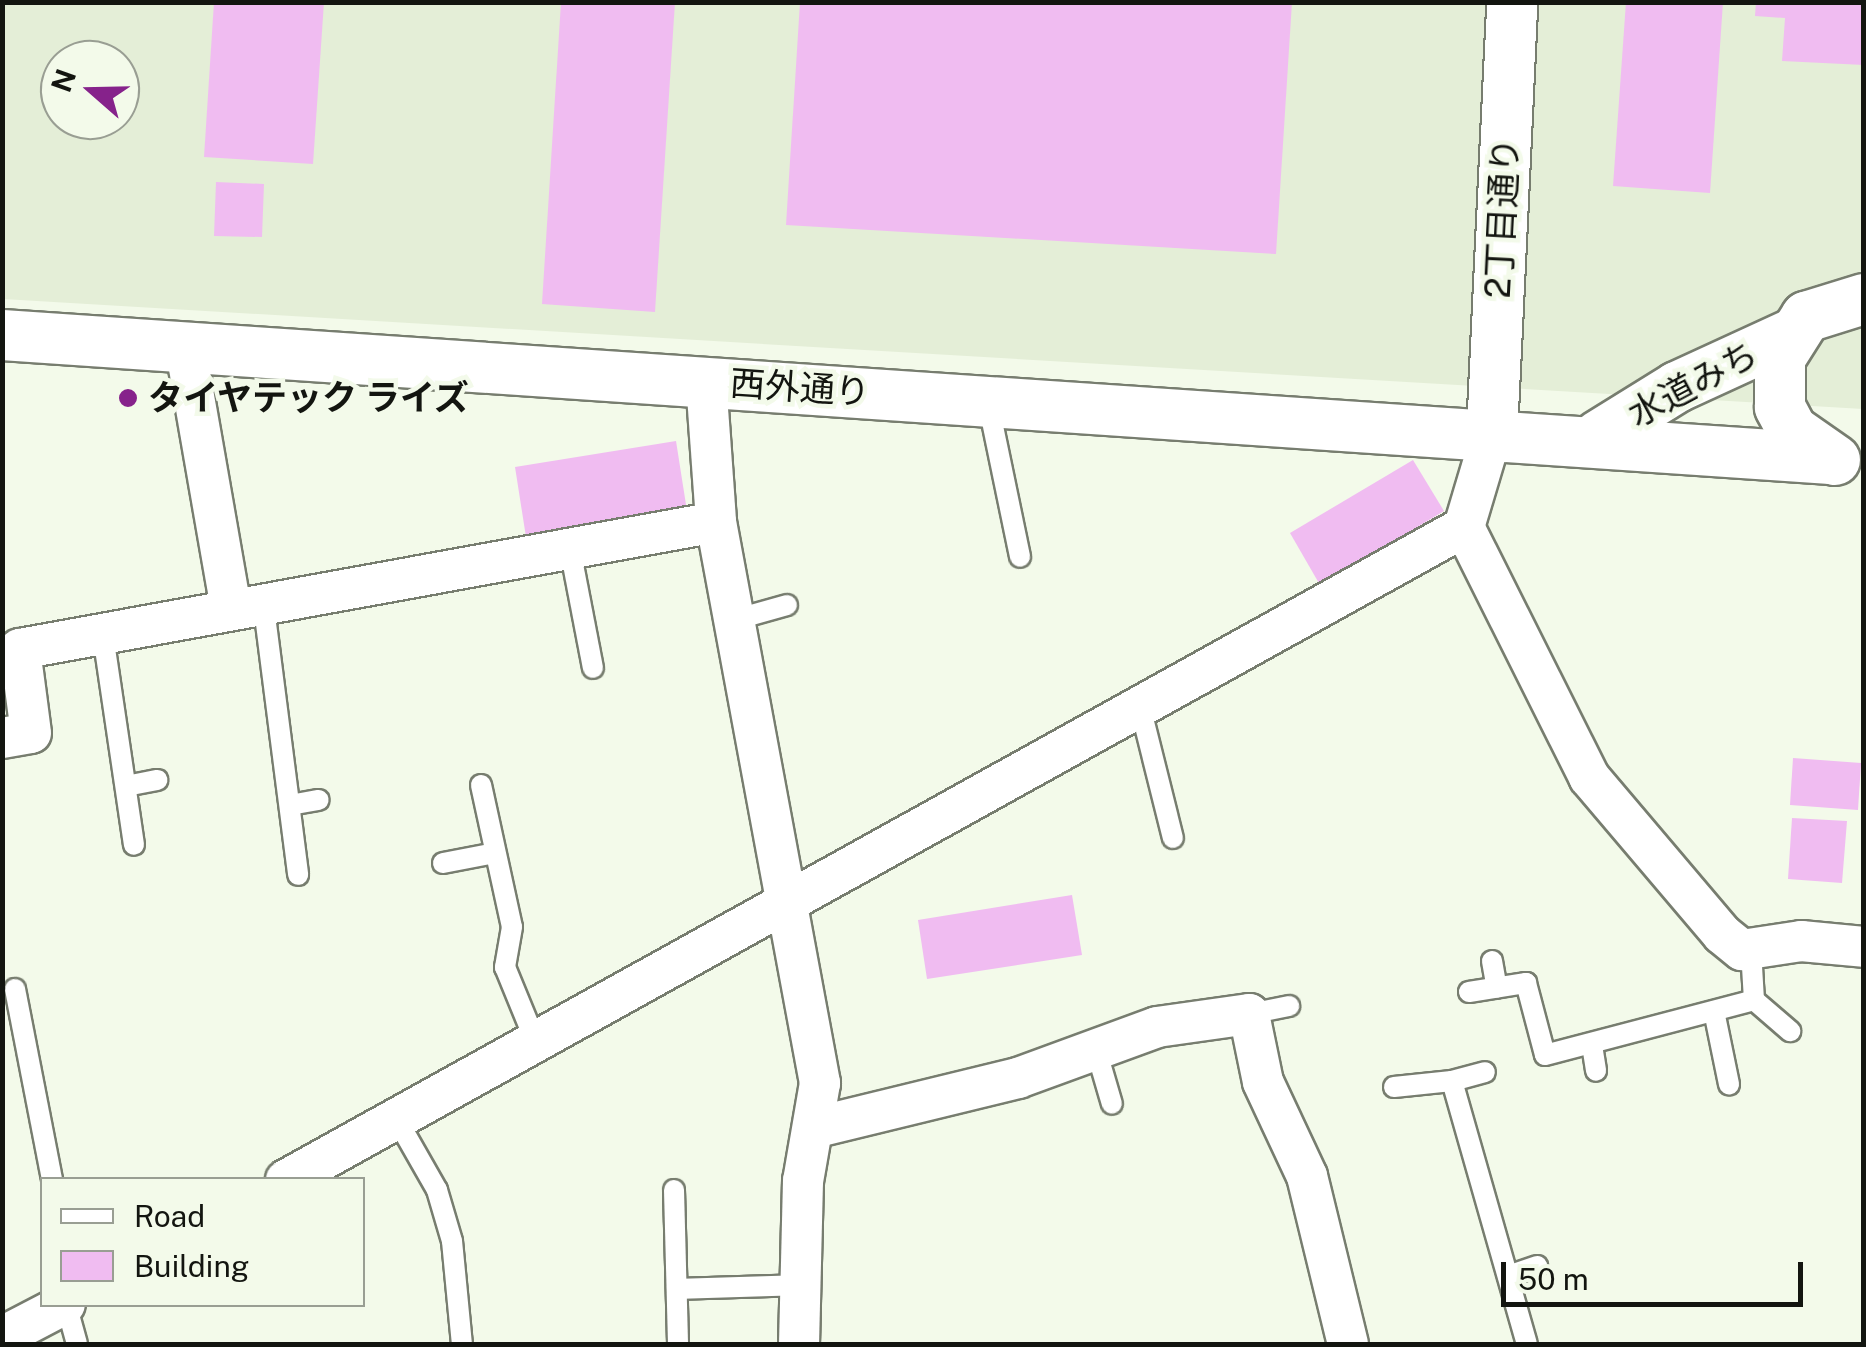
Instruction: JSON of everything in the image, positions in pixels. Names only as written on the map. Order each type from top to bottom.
[{"type":"street","name":"2丁目通り","points":[[1492,433],[1512,2]]},
{"type":"street","name":"水道みち","points":[[1598,436],[1677,387],[1790,335],[1816,311],[1859,296]]},
{"type":"street","name":"西外通り","points":[[2,335],[1492,433],[1598,436],[1848,460]]},
{"type":"street","points":[[1790,335],[1778,370],[1780,408],[1809,447],[1848,460]]},
{"type":"street","points":[[186,345],[248,609]]},
{"type":"street","points":[[706,381],[716,522],[820,1083],[816,1127],[804,1181],[799,1344]]},
{"type":"street","points":[[1492,433],[1464,527],[1589,776],[1722,934],[1751,950],[1801,941],[1864,947]]},
{"type":"street","points":[[2,738],[31,733],[20,649],[571,554],[716,522]]},
{"type":"street","points":[[291,1177],[1464,527]]},
{"type":"street","points":[[816,1127],[1018,1078],[1095,1046],[1249,1014],[1263,1082],[1307,1176],[1348,1344]]},
{"type":"street","points":[[2,1337],[59,1307]]},
{"type":"lane","points":[[988,401],[1020,556]]},
{"type":"lane","points":[[571,554],[593,668]]},
{"type":"lane","points":[[734,620],[787,605]]},
{"type":"lane","points":[[248,609],[290,805],[298,875]]},
{"type":"lane","points":[[103,635],[134,845]]},
{"type":"lane","points":[[1140,706],[1173,838]]},
{"type":"lane","points":[[126,786],[157,780]]},
{"type":"lane","points":[[481,784],[512,927],[505,967],[534,1040]]},
{"type":"lane","points":[[290,805],[319,800]]},
{"type":"lane","points":[[443,863],[495,853]]},
{"type":"lane","points":[[1751,950],[1754,1000],[1790,1032]]},
{"type":"lane","points":[[1492,961],[1498,988]]},
{"type":"lane","points":[[1469,992],[1526,983],[1544,1055],[1754,1000]]},
{"type":"lane","points":[[15,988],[51,1177]]},
{"type":"lane","points":[[1249,1014],[1289,1006]]},
{"type":"lane","points":[[1714,1011],[1729,1084]]},
{"type":"lane","points":[[1592,1045],[1596,1071]]},
{"type":"lane","points":[[1095,1046],[1112,1104]]},
{"type":"lane","points":[[1394,1087],[1452,1081],[1486,1072]]},
{"type":"lane","points":[[1452,1081],[1528,1344]]},
{"type":"lane","points":[[396,1118],[436,1190],[452,1241],[462,1344]]},
{"type":"lane","points":[[674,1190],[678,1344]]},
{"type":"lane","points":[[1508,1276],[1537,1266]]},
{"type":"lane","points":[[677,1289],[802,1285]]},
{"type":"lane","points":[[66,1307],[77,1344]]},
{"type":"shaded area","points":[[2,3],[1863,3],[1863,409],[3,299]]},
{"type":"building","points":[[214,2],[324,2],[313,164],[204,157]]},
{"type":"building","points":[[561,2],[675,2],[655,312],[542,304]]},
{"type":"building","points":[[800,2],[1292,2],[1276,254],[786,225]]},
{"type":"building","points":[[1626,2],[1723,2],[1710,193],[1613,186]]},
{"type":"building","points":[[1756,2],[1864,2],[1864,65],[1782,61],[1785,18],[1755,16]]},
{"type":"building","points":[[216,182],[264,184],[262,237],[214,236]]},
{"type":"building","points":[[676,441],[687,511],[526,537],[515,467]]},
{"type":"building","points":[[1413,460],[1444,511],[1320,585],[1290,533]]},
{"type":"building","points":[[1793,758],[1861,763],[1858,810],[1790,805]]},
{"type":"building","points":[[1792,818],[1847,821],[1842,883],[1788,879]]},
{"type":"building","points":[[1072,895],[1082,955],[927,979],[918,920]]},
{"type":"place","name":"タイヤテック ライズ","points":[[128,398]]}]
